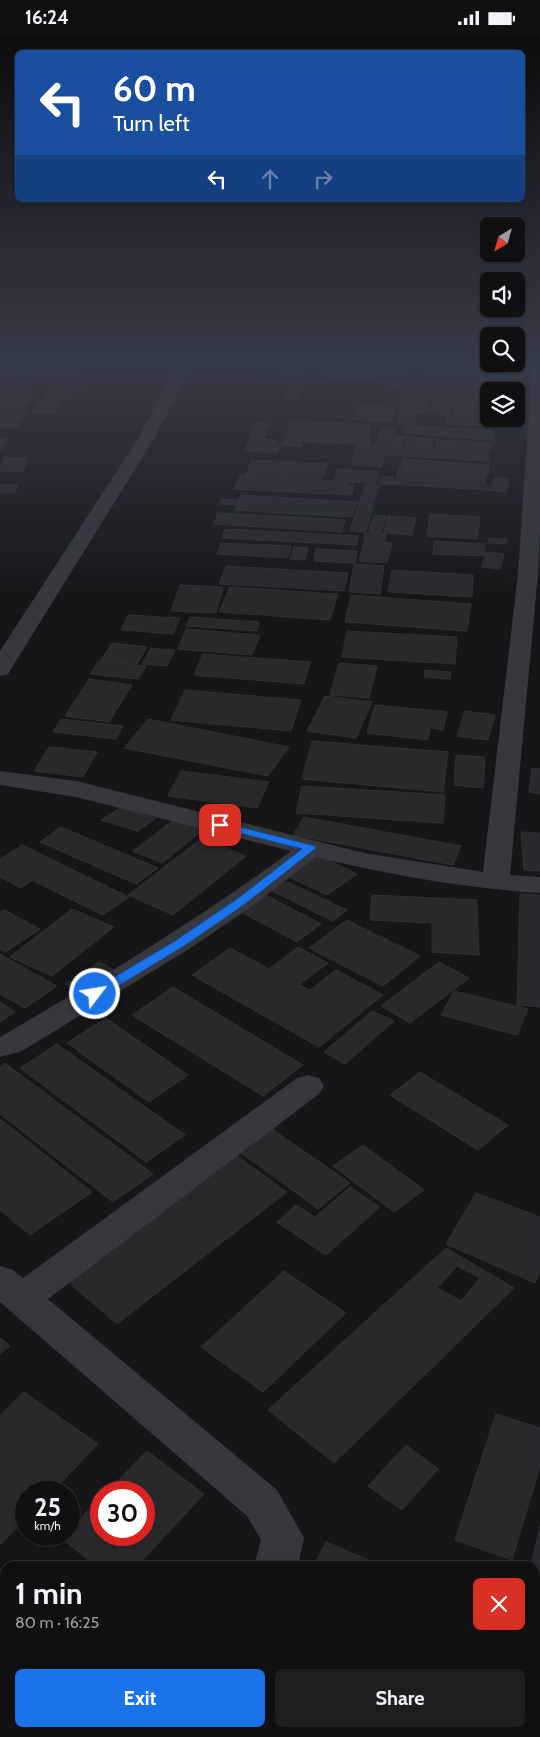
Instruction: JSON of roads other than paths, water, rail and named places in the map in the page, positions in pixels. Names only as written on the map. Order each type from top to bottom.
[{"type":"street","points":[[0,669],[145,439]]},
{"type":"street","points":[[496,882],[528,574],[536,439]]},
{"type":"street","points":[[0,778],[76,789],[311,848],[415,870],[496,882],[540,885]]},
{"type":"street","points":[[0,1047],[11,1044],[179,943],[241,901],[311,848]]},
{"type":"street","points":[[277,1561],[283,1538],[262,1503],[11,1290],[308,1086]]}]
